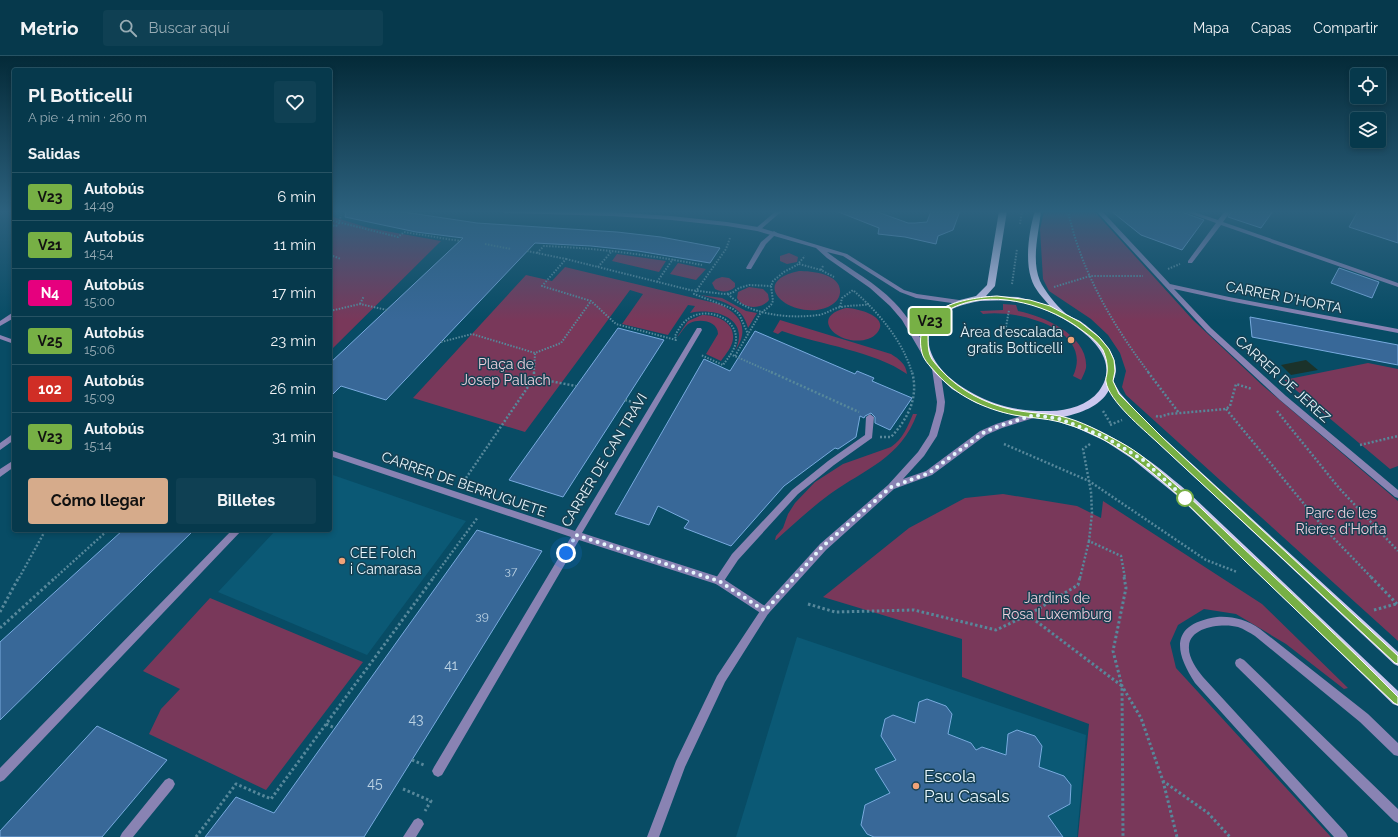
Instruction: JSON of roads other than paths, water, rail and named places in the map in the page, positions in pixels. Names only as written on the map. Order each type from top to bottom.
[{"type":"main road","points":[[978,299],[991,286],[997,247]]},
{"type":"main road","points":[[1034,247],[1034,273],[1039,286],[1062,314]]},
{"type":"main road","points":[[1038,415],[1062,414],[1087,406],[1097,399],[1104,391],[1109,381],[1111,371],[1110,360],[1106,349],[1097,338],[1062,314],[1030,302],[1017,299],[978,299],[959,302],[942,310],[930,322],[925,333],[926,354],[936,369],[956,387],[976,400],[995,407],[1014,412],[1060,419],[1088,429],[1125,448],[1143,460],[1398,700]]},
{"type":"main road","points":[[1109,381],[1120,400],[1142,423],[1398,660]]},
{"type":"street","points":[[748,268],[760,247]]},
{"type":"street","points":[[818,247],[855,274],[892,304],[901,314],[926,354]]},
{"type":"street","points":[[821,247],[845,255],[902,291],[916,296],[959,302]]},
{"type":"street","name":"CARRER DE JEREZ","points":[[1135,247],[1161,273],[1166,285],[1209,330],[1283,398],[1398,495]]},
{"type":"street","points":[[1190,262],[1201,247]]},
{"type":"street","points":[[1291,247],[1398,285]]},
{"type":"street","name":"CARRER D'HORTA","points":[[1166,285],[1229,299],[1398,330]]},
{"type":"street","points":[[0,324],[12,316]]},
{"type":"street","name":"CARRER DE CAN TRAVI","points":[[438,771],[576,535],[699,330]]},
{"type":"street","points":[[0,337],[12,341]]},
{"type":"street","points":[[653,837],[680,765],[721,679],[765,611],[822,547],[891,487],[921,454],[933,436],[940,406],[936,369]]},
{"type":"street","points":[[891,487],[929,473],[983,433],[999,426],[1038,415]]},
{"type":"street","points":[[719,581],[735,557],[795,492],[831,463],[869,436],[870,417]]},
{"type":"street","points":[[0,447],[12,438]]},
{"type":"street","name":"CARRER DE BERRUGUETE","points":[[332,454],[719,581],[765,611]]},
{"type":"street","points":[[0,474],[12,465]]},
{"type":"street","points":[[0,776],[236,532]]},
{"type":"street","points":[[1342,837],[1199,680],[1189,666],[1184,643],[1187,634],[1197,626],[1217,620],[1244,624],[1258,633],[1364,718],[1398,751]]},
{"type":"street","points":[[1240,663],[1398,817]]},
{"type":"street","points":[[126,837],[169,784]]},
{"type":"street","points":[[410,837],[418,824]]},
{"type":"place","name":"Àrea d'escalada gratis Botticelli","points":[[1071,340]]},
{"type":"place","name":"CEE Folch i Camarasa","points":[[342,561]]},
{"type":"place","name":"Escola Pau Casals","points":[[916,786]]},
{"type":"park label","name":"Plaça de Josep Pallach","points":[[506,372]]},
{"type":"park label","name":"Parc de les Rieres d'Horta","points":[[1341,522]]},
{"type":"park label","name":"Jardins de Rosa Luxemburg","points":[[1057,606]]}]
